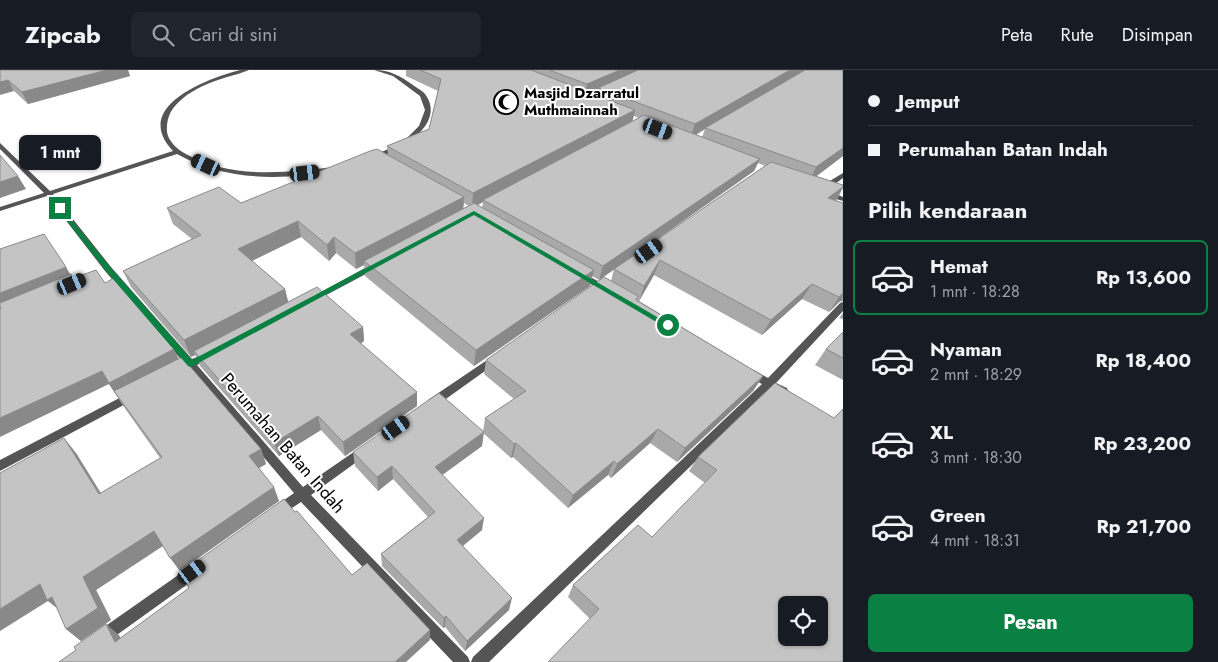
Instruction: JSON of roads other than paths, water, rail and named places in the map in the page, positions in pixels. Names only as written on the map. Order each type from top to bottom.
[{"type":"street","points":[[246,70],[227,72],[200,85],[177,100],[164,117],[164,135],[178,152],[206,165],[245,173],[290,174],[344,167]]},
{"type":"street","points":[[376,160],[405,143],[422,127],[428,110],[423,95],[395,75],[377,70]]},
{"type":"street","points":[[395,75],[403,73]]},
{"type":"street","name":"Perumahan Batan Indah","points":[[0,145],[48,193],[104,271],[191,364],[302,494],[463,662]]},
{"type":"street","points":[[0,209],[178,152]]},
{"type":"street","points":[[820,191],[843,175]]},
{"type":"street","points":[[812,188],[843,199]]},
{"type":"street","points":[[303,304],[388,258]]},
{"type":"street","points":[[574,271],[617,295]]},
{"type":"street","points":[[478,662],[769,384],[843,305]]},
{"type":"street","points":[[165,378],[217,350]]},
{"type":"street","points":[[423,409],[503,353]]},
{"type":"street","points":[[744,369],[794,397]]},
{"type":"street","points":[[0,466],[139,392]]},
{"type":"street","points":[[269,517],[374,443]]},
{"type":"street","points":[[91,645],[204,564]]},
{"type":"place","name":"Masjid Dzarratul Muthmainnah","points":[[506,102]]}]
